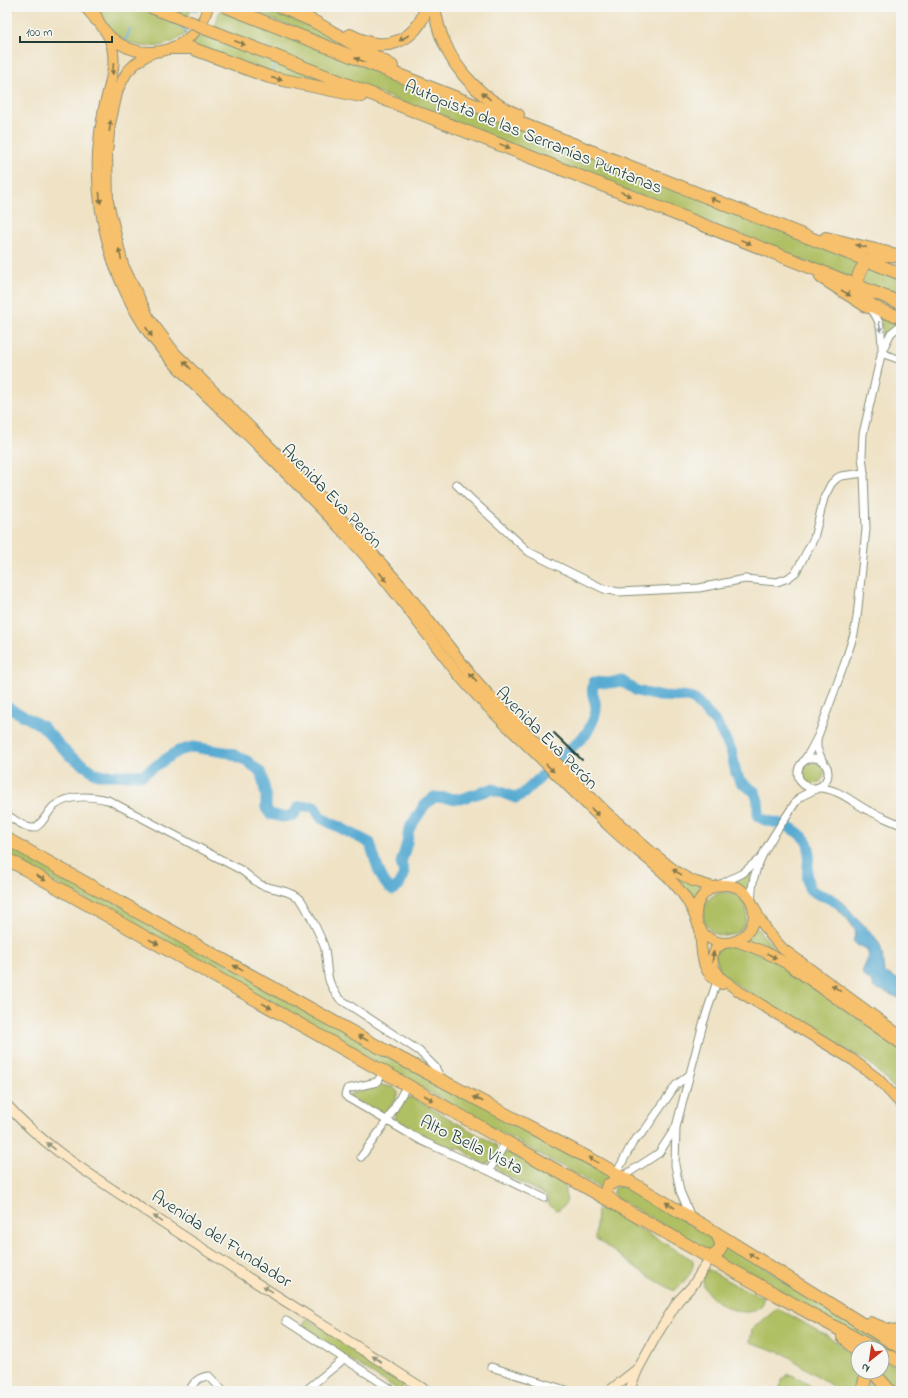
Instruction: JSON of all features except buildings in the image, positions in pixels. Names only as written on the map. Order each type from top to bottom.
[{"type":"highway","points":[[86,7],[97,20]]},
{"type":"highway","name":"Autopista de las Serranías Puntanas","points":[[151,7],[901,302]]},
{"type":"highway","name":"Autopista de las Serranías Puntanas","points":[[227,7],[901,274]]},
{"type":"highway","points":[[281,7],[370,43],[387,44],[401,40],[411,34],[421,22],[426,7]]},
{"type":"highway","points":[[434,7],[440,33],[452,57],[470,81],[493,101],[516,115],[627,159],[672,184]]},
{"type":"highway","points":[[313,21],[391,65],[491,112]]},
{"type":"highway","points":[[174,48],[196,50],[269,77],[335,90],[378,101],[450,128],[489,140]]},
{"type":"highway","points":[[790,230],[900,256]]},
{"type":"highway","points":[[869,306],[859,286],[859,272],[869,261],[876,257],[885,255],[900,256]]},
{"type":"highway","points":[[789,259],[869,306],[901,317]]},
{"type":"highway","points":[[7,839],[316,1012],[619,1175],[692,1218],[901,1348]]},
{"type":"highway","points":[[7,859],[793,1305],[858,1340]]},
{"type":"highway","points":[[620,1207],[607,1197],[606,1193],[608,1186],[618,1180],[626,1181],[639,1187]]},
{"type":"highway","points":[[710,1258],[717,1254],[721,1247],[721,1242],[716,1233]]},
{"type":"highway","points":[[786,1277],[874,1326],[901,1332]]},
{"type":"highway","points":[[793,1305],[847,1340],[850,1344]]},
{"type":"highway","points":[[890,1357],[901,1362]]},
{"type":"highway","points":[[862,1391],[865,1380]]},
{"type":"highway","points":[[880,1380],[890,1391]]},
{"type":"main road","points":[[92,7],[97,20],[106,32],[120,44],[136,51],[154,52],[174,48],[183,43],[196,32],[208,7]]},
{"type":"main road","name":"Avenida Eva Perón","points":[[106,32],[112,46],[114,67],[112,82],[104,108],[99,140],[98,170],[101,208],[104,226],[116,269],[140,318],[150,334],[176,366],[285,473],[360,550],[463,680],[487,706],[536,748]]},
{"type":"main road","name":"Avenida Eva Perón","points":[[154,52],[140,60],[131,68],[122,80],[118,89],[110,124],[107,153],[108,202],[123,265],[149,318],[175,352],[321,497],[360,539],[404,589],[473,677],[536,748],[570,782],[614,830],[676,885],[688,899],[698,924]]},
{"type":"main road","name":"Avenida Eva Perón","points":[[570,782],[669,867],[693,881],[716,886]]},
{"type":"main road","points":[[740,992],[717,981],[706,970],[696,908],[704,893],[716,886],[732,885],[739,888],[749,897],[765,930],[783,949],[901,1036]]},
{"type":"main road","points":[[698,924],[708,937],[718,942],[724,943],[736,941],[744,936],[754,921],[753,905]]},
{"type":"main road","points":[[736,941],[765,952],[786,963],[901,1044]]},
{"type":"main road","points":[[724,943],[714,950],[712,958],[712,963],[721,978],[740,992],[853,1060],[878,1079],[901,1104]]},
{"type":"main road","name":"Avenida del Fundador","points":[[7,1105],[42,1138],[77,1165],[178,1233],[427,1391]]},
{"type":"main road","points":[[629,1391],[638,1369],[656,1336],[677,1302],[693,1285],[710,1258]]},
{"type":"main road","points":[[609,1391],[638,1369]]},
{"type":"main road","points":[[410,1380],[419,1391]]},
{"type":"street","points":[[795,803],[798,793],[798,770],[818,736],[845,662],[857,616],[866,529],[862,434],[881,352],[880,325],[869,306]]},
{"type":"street","points":[[881,352],[892,333],[901,325]]},
{"type":"street","points":[[881,352],[901,360]]},
{"type":"street","points":[[456,484],[529,552],[604,589],[619,592],[692,588],[745,579],[776,582],[788,578],[796,572],[814,538],[822,502],[831,484],[841,476],[864,473]]},
{"type":"street","points":[[818,736],[818,748],[822,760],[828,769],[837,792]]},
{"type":"street","points":[[803,762],[812,758],[822,760]]},
{"type":"street","points":[[753,905],[752,883],[757,866],[764,853],[795,803],[800,797],[825,784],[829,774]]},
{"type":"street","points":[[799,780],[805,787],[830,789],[837,792],[869,810],[901,825]]},
{"type":"street","points":[[7,815],[31,828],[37,827],[54,807],[62,801],[76,797],[108,800],[241,870],[259,884],[293,894],[301,900],[321,938],[325,948],[327,977],[332,990],[340,999],[419,1051],[435,1067],[441,1079]]},
{"type":"street","points":[[716,886],[737,877],[749,869],[764,853]]},
{"type":"street","points":[[692,1218],[680,1191],[675,1165],[676,1126],[703,1024],[717,981]]},
{"type":"street","name":"Alto Bella Vista","points":[[384,1072],[377,1082],[347,1089],[345,1091],[346,1095],[348,1098],[422,1141],[489,1170],[544,1198]]},
{"type":"street","points":[[619,1175],[633,1142],[645,1130],[676,1085],[689,1075]]},
{"type":"street","points":[[361,1157],[387,1121],[407,1085]]},
{"type":"street","points":[[619,1175],[659,1153],[676,1126]]},
{"type":"street","points":[[489,1170],[506,1142]]},
{"type":"street","points":[[286,1322],[394,1391]]},
{"type":"street","points":[[304,1391],[344,1359]]},
{"type":"street","points":[[491,1367],[548,1388],[569,1391]]},
{"type":"street","points":[[189,1391],[193,1383],[202,1376],[209,1376],[223,1391]]},
{"type":"green space","points":[[7,7],[15,7],[7,22]]},
{"type":"green space","points":[[97,7],[147,7],[182,25],[186,34],[166,44],[156,46],[135,45],[115,34],[107,26]]},
{"type":"green space","points":[[162,7],[192,7],[188,17]]},
{"type":"green space","points":[[242,7],[277,7],[356,50],[347,49]]},
{"type":"green space","points":[[220,10],[863,262],[855,281],[214,28]]},
{"type":"green space","points":[[212,36],[334,83],[331,86],[294,80],[190,45],[194,38]]},
{"type":"green space","points":[[867,266],[901,277],[901,299],[861,283]]},
{"type":"green space","points":[[879,313],[901,320],[887,338],[883,337]]},
{"type":"green space","points":[[813,762],[821,765],[824,773],[821,781],[813,784],[805,781],[802,773],[805,765]]},
{"type":"green space","points":[[566,778],[703,888],[695,902],[681,884]]},
{"type":"green space","points":[[7,843],[613,1175],[606,1180],[602,1189],[7,856]]},
{"type":"green space","points":[[754,867],[749,892],[740,887],[725,884]]},
{"type":"green space","points":[[721,892],[729,892],[734,893],[741,898],[746,905],[746,923],[741,930],[734,935],[721,936],[713,933],[706,926],[703,918],[703,910],[706,902],[713,895]]},
{"type":"green space","points":[[753,924],[771,944],[805,970],[745,939]]},
{"type":"green space","points":[[726,945],[741,946],[774,960],[901,1048],[901,1095],[868,1062],[770,1007],[722,975],[714,953]]},
{"type":"green space","points":[[380,1085],[393,1087],[398,1092],[395,1101],[384,1115],[350,1097],[350,1094],[352,1093]]},
{"type":"green space","points":[[404,1098],[413,1098],[496,1145],[498,1150],[493,1160],[486,1164],[479,1162],[463,1149],[444,1146],[428,1141],[398,1122],[395,1116],[396,1110]]},
{"type":"green space","points":[[506,1152],[511,1152],[564,1184],[567,1199],[566,1203],[560,1209],[556,1210],[549,1205],[547,1196],[500,1172],[497,1164],[499,1158]]},
{"type":"green space","points":[[623,1185],[713,1238],[719,1245],[712,1252],[617,1199],[613,1193],[614,1190]]},
{"type":"green space","points":[[605,1209],[693,1260],[690,1272],[685,1280],[675,1290],[672,1290],[645,1274],[595,1238],[597,1210]]},
{"type":"green space","points":[[725,1243],[883,1340],[865,1340],[717,1259]]},
{"type":"green space","points":[[708,1269],[737,1286],[763,1297],[762,1305],[748,1312],[740,1312],[722,1305],[714,1299],[704,1285],[704,1277]]},
{"type":"green space","points":[[778,1308],[839,1343],[850,1353],[850,1380],[860,1380],[858,1388],[856,1391],[839,1391],[785,1354],[750,1342],[752,1329]]},
{"type":"green space","points":[[307,1318],[406,1381],[400,1391],[301,1329]]},
{"type":"green space","points":[[890,1344],[901,1351],[901,1359],[890,1353]]},
{"type":"green space","points":[[890,1363],[901,1369],[901,1391],[895,1391],[885,1380],[890,1380]]},
{"type":"green space","points":[[789,1374],[801,1379],[817,1391],[782,1391],[780,1389],[781,1380]]},
{"type":"green space","points":[[869,1380],[875,1380],[884,1391],[866,1391]]},
{"type":"water","points":[[821,894],[830,894],[839,899],[875,937],[880,945],[884,972],[901,981],[901,999],[874,987],[872,982],[863,975],[862,972],[869,956],[866,949],[858,946],[853,941],[856,932],[847,918]]},
{"type":"waterway","points":[[190,8],[198,11]]},
{"type":"waterway","points":[[180,25],[187,32]]},
{"type":"waterway","points":[[125,42],[130,29]]},
{"type":"waterway","points":[[272,73],[276,62]]},
{"type":"waterway","points":[[7,707],[42,726],[70,756],[98,775],[142,775],[178,751],[193,747],[230,753],[247,761],[261,773],[266,795],[266,808],[270,814],[282,817],[294,815],[298,807],[314,806],[321,818],[370,843],[381,876],[388,887],[393,890],[400,884],[404,874],[401,863],[407,843],[409,829],[424,806],[434,797],[460,799],[492,789],[516,798],[523,794],[586,734],[596,710],[592,691],[594,682],[609,683],[622,681],[637,691],[658,696],[688,697],[695,700],[717,724],[731,750],[736,773],[740,781],[755,792],[758,801],[758,816],[789,827],[802,836],[809,848],[807,875],[809,888],[814,892],[834,901]]},
{"type":"railway","points":[[554,733],[582,760]]}]
